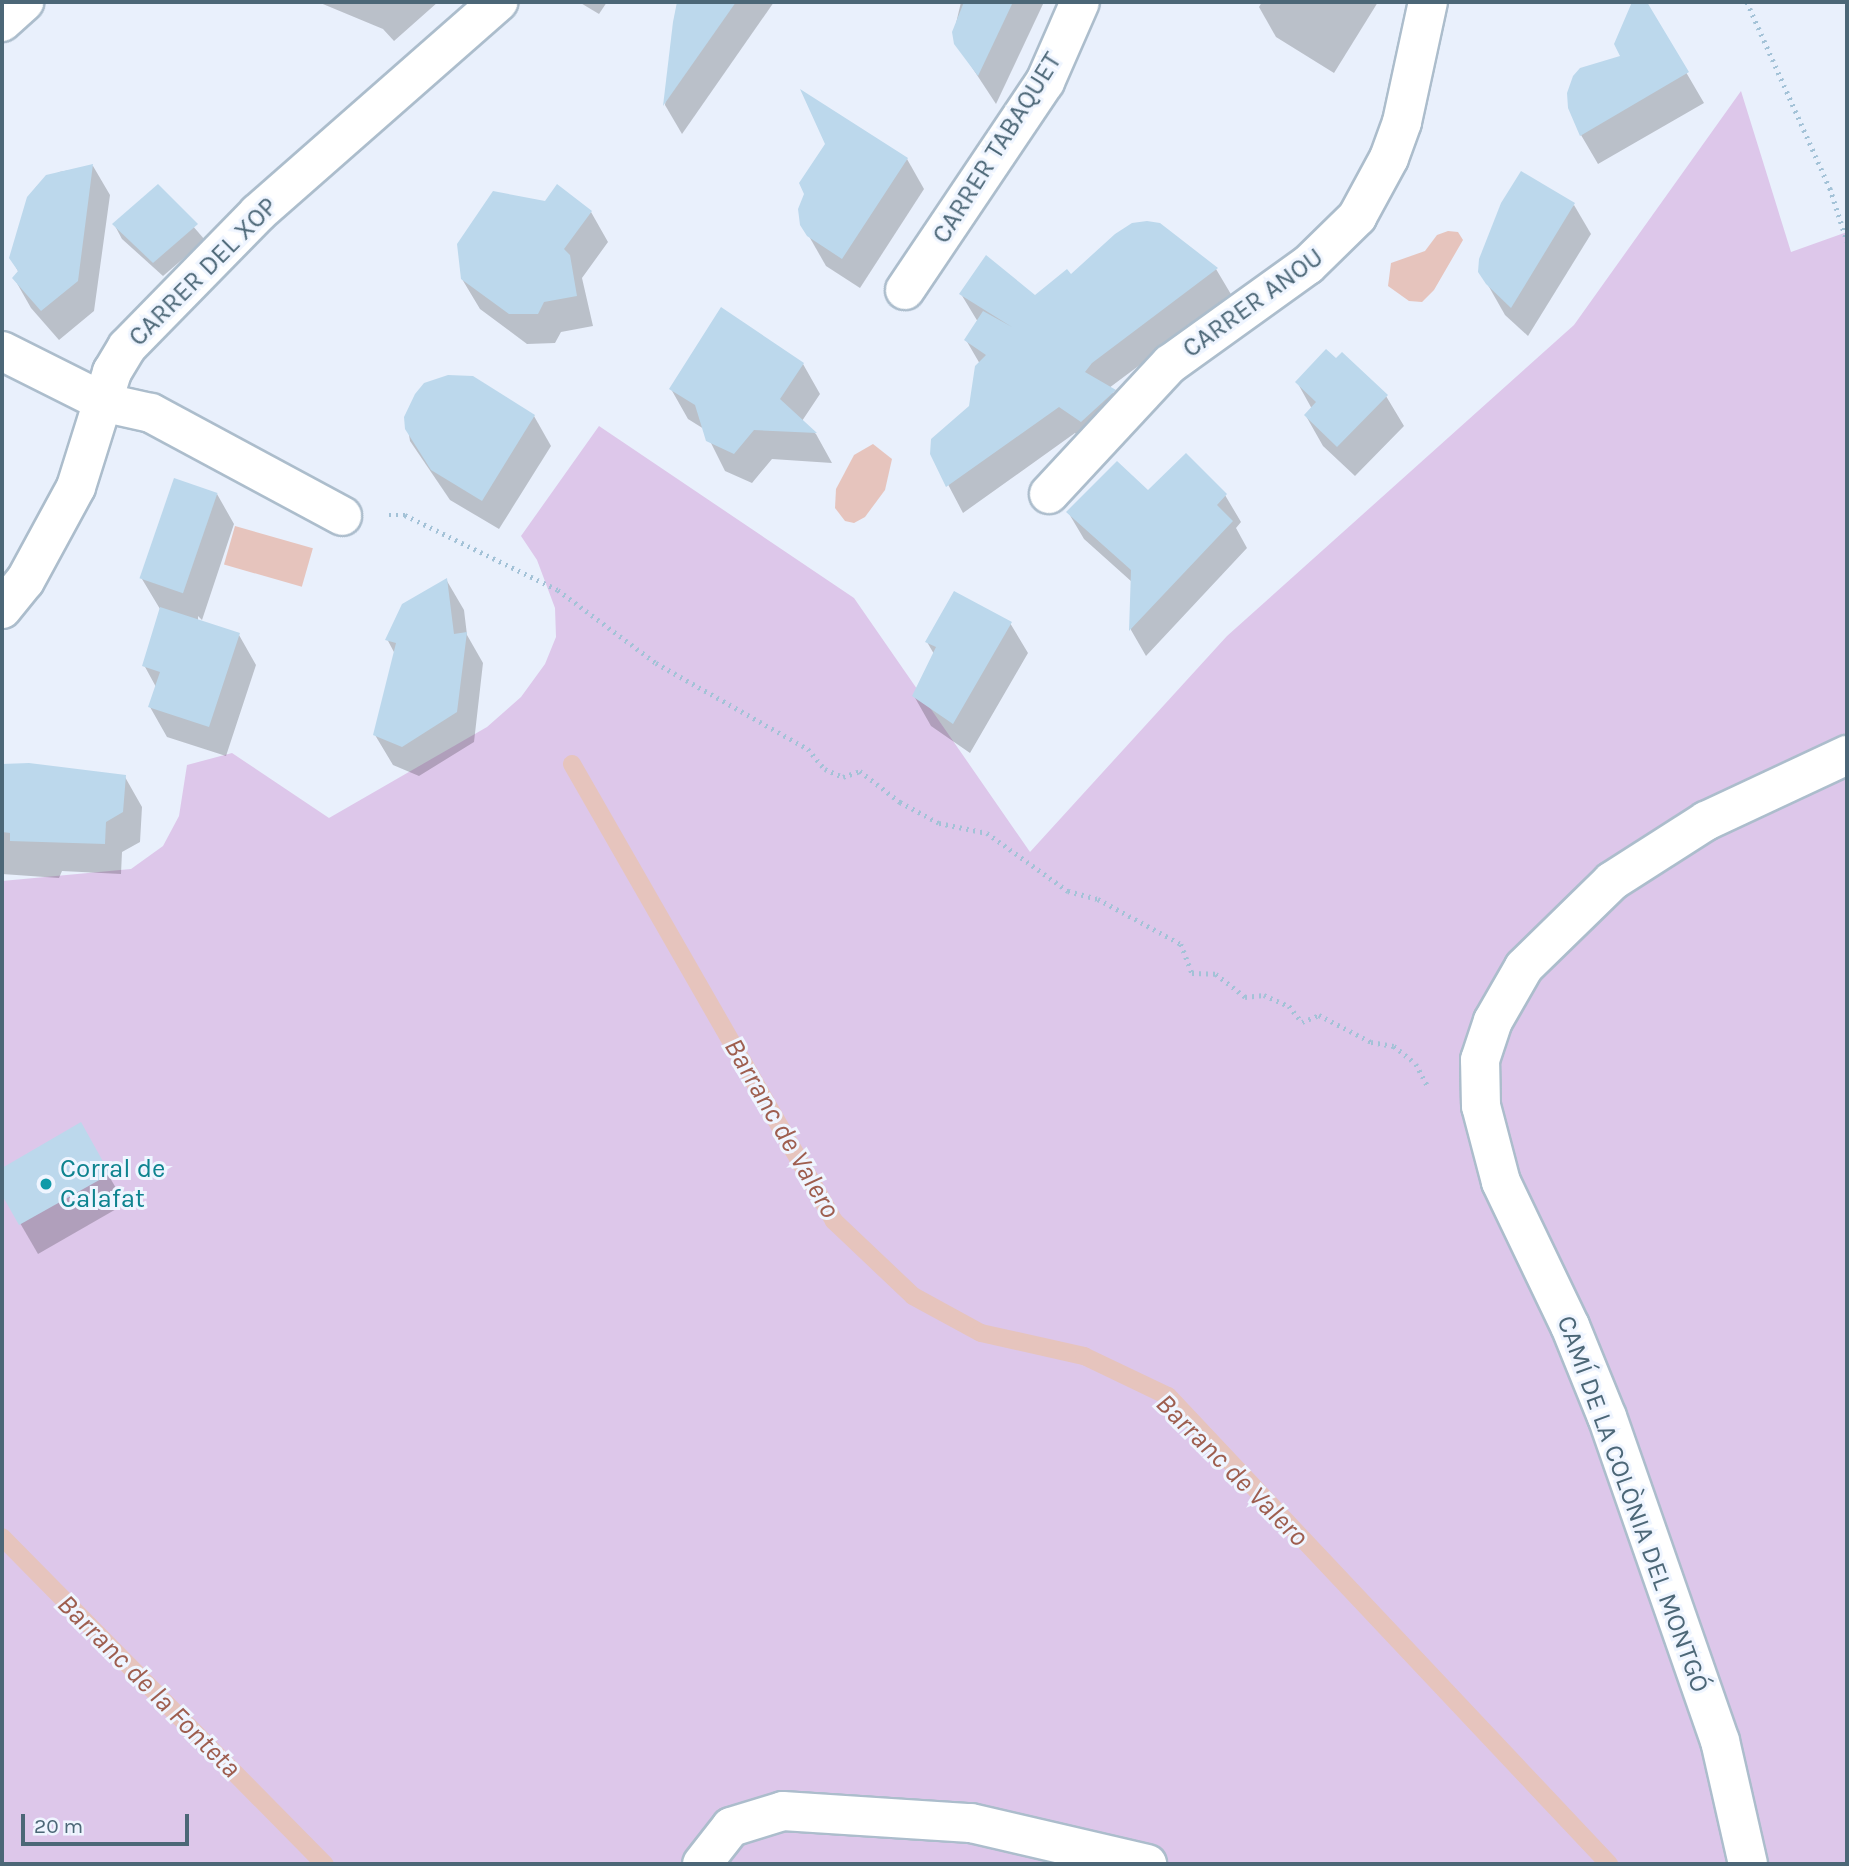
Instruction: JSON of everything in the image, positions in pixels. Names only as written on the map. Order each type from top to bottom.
[{"type":"street","points":[[2,22],[24,2]]},
{"type":"street","name":"CARRER DEL XOP","points":[[2,609],[25,581],[76,487],[106,403],[112,372],[165,304],[258,213],[498,2]]},
{"type":"street","name":"CARRER TABAQUET","points":[[905,290],[1045,82],[1080,2]]},
{"type":"street","name":"CARRER ANOU","points":[[1049,494],[1170,364],[1299,272],[1357,217],[1390,158],[1402,122],[1428,2]]},
{"type":"street","points":[[2,351],[106,403],[151,413],[342,516]]},
{"type":"street","name":"CAMÍ DE LA COLÒNIA DEL MONTGÓ","points":[[1748,1864],[1720,1741],[1682,1625],[1607,1417],[1570,1326],[1505,1192],[1481,1106],[1480,1060],[1493,1021],[1524,967],[1563,924],[1612,881],[1706,821],[1784,780],[1847,755]]},
{"type":"street","points":[[702,1864],[731,1827],[783,1811],[971,1823],[1147,1864]]},
{"type":"path","points":[[1747,2],[1830,188],[1847,241]]},
{"type":"path","points":[[342,516],[405,515],[505,561],[558,590],[656,663],[808,749],[825,769],[843,776],[860,771],[900,802],[939,822],[988,833],[1068,891],[1098,899],[1181,944],[1192,973],[1216,974],[1245,997],[1264,995],[1289,1006],[1302,1022],[1320,1016],[1371,1042],[1394,1046],[1416,1064],[1430,1090],[1474,1115],[1489,1136]]},
{"type":"shaded area","points":[[1741,91],[1791,252],[1847,232],[1847,1864],[2,1864],[2,881],[131,869],[163,846],[179,816],[187,765],[232,753],[329,818],[487,727],[521,697],[545,664],[556,637],[555,608],[537,560],[521,536],[599,426],[854,598],[1030,852],[1227,636],[1574,325]]},
{"type":"shaded area","points":[[1448,231],[1458,232],[1463,240],[1434,290],[1422,302],[1409,301],[1388,286],[1391,263],[1425,251],[1437,235]]},
{"type":"shaded area","points":[[873,444],[892,459],[885,490],[865,517],[854,523],[845,521],[835,508],[836,489],[854,455]]},
{"type":"shaded area","points":[[235,526],[313,548],[302,587],[224,564]]},
{"type":"building","points":[[677,2],[736,2],[663,106],[673,22]]},
{"type":"building","points":[[964,2],[1013,2],[978,76],[954,44],[952,32]]},
{"type":"building","points":[[1632,2],[1647,2],[1689,72],[1580,136],[1568,108],[1567,93],[1573,76],[1580,68],[1620,56],[1614,44]]},
{"type":"building","points":[[800,89],[908,158],[842,259],[807,236],[800,225],[798,209],[804,194],[799,183],[825,144]]},
{"type":"building","points":[[93,164],[78,281],[41,311],[12,278],[18,271],[9,258],[27,197],[46,175]]},
{"type":"building","points":[[1521,171],[1575,203],[1511,308],[1486,284],[1478,272],[1479,259],[1501,203]]},
{"type":"building","points":[[158,184],[198,224],[153,263],[112,224]]},
{"type":"building","points":[[557,184],[592,211],[564,249],[570,255],[577,296],[544,302],[538,314],[509,314],[461,279],[457,244],[493,191],[545,201]]},
{"type":"building","points":[[1132,223],[1160,223],[1218,268],[1092,363],[1085,372],[1116,390],[1081,422],[1059,407],[946,487],[930,454],[931,439],[969,406],[975,366],[986,355],[964,340],[983,311],[1012,327],[959,294],[986,255],[1035,295],[1067,269],[1071,274],[1115,234]]},
{"type":"building","points":[[721,307],[804,363],[780,399],[817,433],[754,430],[734,454],[706,441],[695,405],[669,389]]},
{"type":"building","points":[[1326,349],[1336,358],[1342,352],[1388,395],[1337,447],[1304,415],[1316,402],[1295,382]]},
{"type":"building","points":[[448,375],[473,376],[535,415],[482,501],[431,470],[405,429],[404,417],[415,394],[424,383]]},
{"type":"building","points":[[1186,453],[1227,494],[1217,505],[1233,521],[1129,631],[1131,570],[1066,512],[1117,461],[1148,490]]},
{"type":"building","points":[[174,478],[217,493],[183,593],[139,578]]},
{"type":"building","points":[[447,578],[454,634],[467,632],[457,712],[402,747],[373,735],[396,643],[385,640],[402,604]]},
{"type":"building","points":[[954,591],[1012,622],[953,724],[912,696],[936,647],[925,642]]},
{"type":"building","points":[[160,607],[240,633],[209,727],[148,707],[160,672],[142,666]]},
{"type":"building","points":[[29,763],[126,775],[123,812],[106,822],[105,844],[10,841],[10,833],[2,832],[2,764]]},
{"type":"building","name":"Corral de Calafat","points":[[81,1122],[110,1174],[19,1225],[2,1195],[2,1168]]},
{"type":"waterway","name":"Barranc de Valero","points":[[572,764],[834,1221],[913,1296],[981,1333],[1084,1356],[1168,1396],[1609,1864]]},
{"type":"waterway","name":"Barranc de la Fonteta","points":[[2,1537],[325,1864]]},
{"type":"place","name":"Corral de Calafat","points":[[46,1184]]}]
